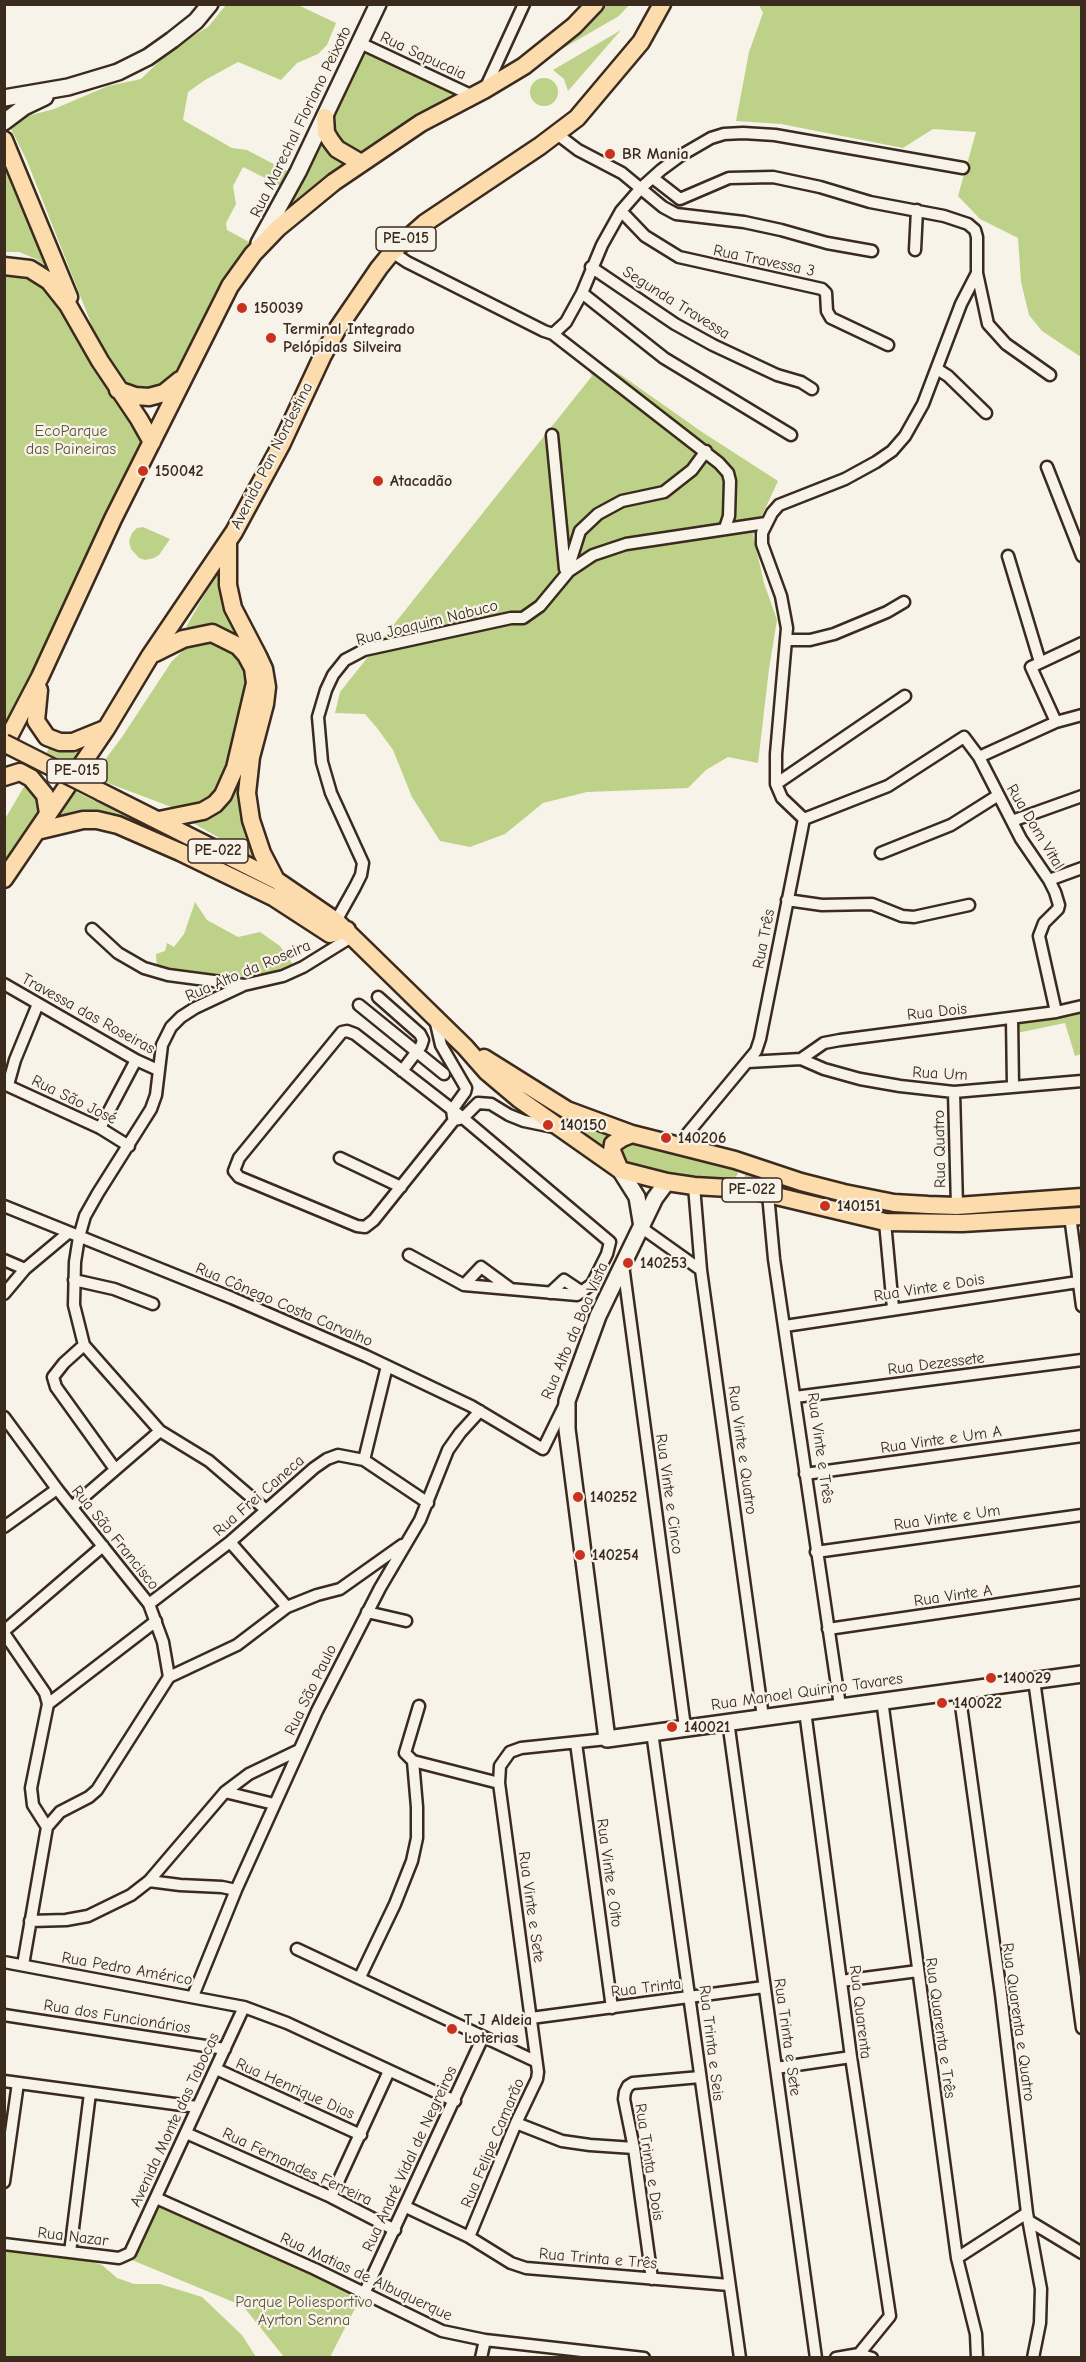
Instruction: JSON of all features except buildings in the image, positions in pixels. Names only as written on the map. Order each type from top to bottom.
[{"type":"highway","points":[[4,745],[40,677],[113,519],[230,286],[254,254],[295,214],[361,163],[421,123],[524,66],[574,26],[595,4]]},
{"type":"highway","name":"Avenida Pan Nordestina","points":[[4,879],[106,729],[150,656],[228,540],[270,465],[338,328],[392,252],[425,223],[577,118],[641,42],[662,4]]},
{"type":"highway","points":[[325,117],[326,133],[337,149],[361,163]]},
{"type":"highway","points":[[4,140],[82,330]]},
{"type":"highway","points":[[4,266],[30,269],[49,281],[68,305],[118,390],[139,418],[152,442]]},
{"type":"highway","points":[[118,390],[135,396],[156,396],[171,388],[187,373]]},
{"type":"highway","points":[[228,540],[228,585],[233,608],[264,669],[267,687],[251,758],[247,793],[262,853],[276,880]]},
{"type":"highway","points":[[150,656],[183,639],[212,633],[238,646],[246,655],[253,668],[255,683],[235,768],[223,795],[215,804],[203,811],[159,820]]},
{"type":"highway","points":[[40,677],[36,721],[47,737],[60,742],[73,742],[106,729]]},
{"type":"highway","name":"PE-022","points":[[4,745],[276,880],[345,929],[465,1047],[487,1072],[519,1099],[620,1170],[667,1182],[768,1194],[885,1222],[962,1223],[1076,1216]]},
{"type":"highway","points":[[4,777],[20,772],[31,778],[45,795],[48,813]]},
{"type":"highway","points":[[37,831],[83,820],[97,820],[118,825],[273,897],[330,934],[345,929]]},
{"type":"highway","name":"PE-022","points":[[465,1047],[567,1110],[632,1134],[678,1144],[801,1182],[854,1195],[894,1203],[957,1206],[1082,1197]]},
{"type":"highway","points":[[620,1170],[612,1151],[613,1144],[632,1134]]},
{"type":"highway","points":[[728,1188],[738,1173],[735,1160]]},
{"type":"main road","points":[[4,122],[24,106],[68,87],[118,72],[148,57],[196,21],[210,4]]},
{"type":"main road","name":"Rua Marechal Floriano Peixoto","points":[[254,254],[298,172],[378,4]]},
{"type":"main road","points":[[4,98],[68,87]]},
{"type":"main road","points":[[620,1170],[637,1197],[642,1228]]},
{"type":"main road","name":"Rua Alto da Boa Vista","points":[[567,1401],[598,1316],[655,1198],[667,1182]]},
{"type":"main road","points":[[567,1401],[567,1429],[607,1739]]},
{"type":"main road","name":"Rua Manoel Quirino Tavares","points":[[607,1739],[1082,1674]]},
{"type":"street","points":[[478,93],[524,4]]},
{"type":"street","name":"Rua Sapucaia","points":[[360,43],[478,93]]},
{"type":"street","points":[[553,334],[566,322],[582,293],[591,267],[621,211],[641,188],[680,156],[698,145],[724,135],[743,133],[810,140],[963,168]]},
{"type":"street","points":[[557,134],[578,150],[614,168],[663,207],[676,214],[744,222],[827,243],[872,251]]},
{"type":"street","points":[[653,178],[680,199],[729,178],[773,177],[819,186],[870,202],[917,210],[968,224],[975,230],[977,237],[977,273],[986,317],[995,334],[1006,345],[1050,375]]},
{"type":"street","points":[[915,250],[917,210]]},
{"type":"street","name":"Rua Travessa 3","points":[[621,211],[645,236],[679,257],[822,289],[826,293],[827,311],[831,318],[888,345]]},
{"type":"street","points":[[392,252],[407,262],[553,334],[706,451],[728,473],[730,481],[729,516],[725,528]]},
{"type":"street","name":"Segunda Travessa","points":[[591,267],[675,324],[713,345],[777,375],[801,382],[812,389]]},
{"type":"street","points":[[804,819],[782,798],[777,784],[776,754],[786,640],[786,612],[762,544],[766,523],[779,506],[845,479],[892,451],[915,421],[961,304],[977,273]]},
{"type":"street","points":[[582,293],[664,358],[791,435]]},
{"type":"street","points":[[937,369],[948,376],[986,413]]},
{"type":"street","points":[[552,435],[566,575]]},
{"type":"street","points":[[566,575],[580,531],[598,514],[622,501],[664,492],[692,470],[706,451]]},
{"type":"street","points":[[1047,467],[1082,556]]},
{"type":"street","points":[[566,575],[593,555],[626,544],[766,523]]},
{"type":"street","points":[[1008,556],[1040,662]]},
{"type":"street","name":"Rua Joaquim Nabuco","points":[[345,929],[363,863],[331,793],[322,762],[318,717],[333,675],[345,660],[364,650],[511,618],[523,618],[540,606],[566,575]]},
{"type":"street","points":[[786,640],[810,640],[834,634],[887,612],[904,602]]},
{"type":"street","points":[[1056,722],[1031,666],[1082,643]]},
{"type":"street","points":[[777,784],[905,696]]},
{"type":"street","points":[[979,757],[1056,722],[1082,715]]},
{"type":"street","name":"Rua Dom Vital","points":[[804,819],[888,786],[964,737],[979,757],[1021,839],[1049,880],[1059,905],[1054,914],[1040,928],[1039,936],[1056,1012]]},
{"type":"street","points":[[881,854],[951,825],[997,796]]},
{"type":"street","points":[[1012,820],[1082,796]]},
{"type":"street","name":"Rua Três","points":[[678,1144],[756,1051],[804,819]]},
{"type":"street","points":[[1049,880],[1082,868]]},
{"type":"street","points":[[787,900],[822,905],[872,904],[902,916],[914,917],[969,904]]},
{"type":"street","points":[[92,929],[118,953],[144,968],[168,975],[244,985]]},
{"type":"street","name":"Rua Alto da Roseira","points":[[73,1235],[151,1109],[156,1095],[162,1045],[171,1027],[195,1008],[244,985],[283,976],[303,967],[345,929]]},
{"type":"street","name":"Travessa das Roseiras","points":[[4,984],[136,1060],[158,1070]]},
{"type":"street","points":[[378,997],[420,1034],[423,1040],[402,1071]]},
{"type":"street","points":[[6,1085],[38,1004]]},
{"type":"street","points":[[359,1005],[444,1074]]},
{"type":"street","name":"Rua Dois","points":[[801,1059],[824,1043],[941,1025],[1056,1012],[1082,1006]]},
{"type":"street","points":[[409,1255],[464,1285],[550,1293],[564,1280],[582,1292],[592,1284],[607,1254],[610,1242],[607,1238],[456,1116],[402,1071],[355,1034],[347,1031],[342,1032],[235,1165],[234,1172],[239,1177],[357,1226],[365,1227],[374,1220],[456,1116],[465,1092],[466,1088],[441,1045],[435,1017]]},
{"type":"street","points":[[1012,1018],[1013,1088]]},
{"type":"street","points":[[747,1062],[801,1059]]},
{"type":"street","name":"Rua Um","points":[[801,1059],[824,1069],[860,1079],[954,1092],[1082,1081]]},
{"type":"street","points":[[100,1128],[136,1060]]},
{"type":"street","name":"Rua São José","points":[[6,1085],[100,1128],[129,1146]]},
{"type":"street","name":"Rua Quatro","points":[[954,1092],[957,1206]]},
{"type":"street","points":[[456,1116],[484,1102],[524,1121],[560,1128]]},
{"type":"street","points":[[340,1158],[400,1187]]},
{"type":"street","name":"Rua Vinte e Quatro","points":[[694,1186],[700,1270],[763,1717]]},
{"type":"street","name":"Rua Vinte e Três","points":[[768,1194],[774,1259],[840,1706]]},
{"type":"street","name":"Rua Cônego Costa Carvalho","points":[[4,1206],[232,1298],[387,1366],[455,1397],[543,1449]]},
{"type":"street","points":[[1076,1216],[1078,1282],[1082,1306]]},
{"type":"street","points":[[885,1222],[893,1308]]},
{"type":"street","points":[[642,1228],[700,1270]]},
{"type":"street","points":[[4,1294],[25,1269],[73,1235]]},
{"type":"street","points":[[73,1235],[74,1305],[84,1345],[160,1431],[209,1461],[265,1509]]},
{"type":"street","points":[[4,1260],[25,1269]]},
{"type":"street","name":"Rua Vinte e Cinco","points":[[623,1265],[685,1727]]},
{"type":"street","points":[[464,1285],[482,1267],[512,1289]]},
{"type":"street","points":[[74,1280],[114,1289],[153,1304]]},
{"type":"street","name":"Rua Vinte e Dois","points":[[784,1326],[1078,1282]]},
{"type":"street","points":[[84,1345],[56,1371],[53,1377],[56,1387],[115,1469]]},
{"type":"street","name":"Rua Dezessete","points":[[795,1397],[1082,1360]]},
{"type":"street","points":[[364,1460],[387,1366]]},
{"type":"street","name":"Rua Alto da Boa Vista","points":[[543,1449],[567,1401]]},
{"type":"street","name":"Rua São Paulo","points":[[193,1996],[236,1890],[299,1750],[367,1612],[391,1567],[410,1539],[428,1503],[448,1450],[480,1411]]},
{"type":"street","name":"Rua São Francisco","points":[[4,1417],[57,1489],[149,1604],[163,1642],[169,1677]]},
{"type":"street","points":[[72,1507],[160,1431]]},
{"type":"street","name":"Rua Vinte e Um A","points":[[806,1474],[1082,1436]]},
{"type":"street","name":"Rua Frei Caneca","points":[[149,1604],[230,1542],[314,1468],[338,1455],[364,1460],[428,1503]]},
{"type":"street","points":[[4,1527],[57,1489]]},
{"type":"street","name":"Rua Vinte e Um","points":[[816,1552],[1082,1515]]},
{"type":"street","points":[[22,1965],[47,1827],[60,1812],[89,1797],[97,1790],[169,1677],[237,1645],[286,1607],[340,1589],[410,1539]]},
{"type":"street","points":[[230,1542],[286,1607]]},
{"type":"street","points":[[47,1827],[33,1804],[31,1788],[48,1704],[45,1693],[4,1632],[103,1546]]},
{"type":"street","name":"Rua Vinte A","points":[[828,1629],[1082,1592]]},
{"type":"street","points":[[367,1612],[406,1621]]},
{"type":"street","points":[[48,1704],[156,1622]]},
{"type":"street","points":[[1035,1680],[1082,2028]]},
{"type":"street","name":"Rua Quarenta e Quatro","points":[[959,1690],[1001,1994],[1028,2217],[1041,2289],[1040,2323],[1033,2358]]},
{"type":"street","name":"Rua Quarenta e Três","points":[[882,1700],[957,2258],[976,2334],[977,2358]]},
{"type":"street","points":[[419,1706],[405,1753],[413,1761],[499,1783]]},
{"type":"street","name":"Rua Quarenta","points":[[805,1711],[851,2057],[890,2316],[859,2354]]},
{"type":"street","name":"Rua Trinta e Sete","points":[[728,1721],[816,2358]]},
{"type":"street","name":"Rua Trinta e Seis","points":[[652,1732],[740,2358]]},
{"type":"street","name":"Rua Manoel Quirino Tavares","points":[[504,1758],[510,1752],[521,1748],[607,1739]]},
{"type":"street","name":"Rua Vinte e Oito","points":[[576,1743],[612,2008]]},
{"type":"street","points":[[30,1921],[66,1920],[88,1916],[108,1908],[149,1881],[225,1792],[249,1774],[299,1750]]},
{"type":"street","name":"Rua Vinte e Sete","points":[[504,1758],[500,1766],[499,1783],[535,2061]]},
{"type":"street","points":[[360,1977],[395,1904],[412,1861],[417,1838],[413,1761]]},
{"type":"street","points":[[225,1792],[274,1804]]},
{"type":"street","points":[[149,1881],[236,1890]]},
{"type":"street","points":[[297,1949],[535,2061]]},
{"type":"street","name":"Rua Pedro Américo","points":[[4,1962],[244,2007],[287,2023],[454,2101]]},
{"type":"street","points":[[841,1981],[918,1971]]},
{"type":"street","name":"Rua Trinta","points":[[531,2018],[764,1987]]},
{"type":"street","name":"Avenida Monte das Tabocas","points":[[134,2247],[244,2007]]},
{"type":"street","name":"Rua dos Funcionários","points":[[4,2015],[225,2049]]},
{"type":"street","name":"Rua André Vidal de Negreiros","points":[[364,2294],[483,2037]]},
{"type":"street","points":[[776,2068],[851,2057]]},
{"type":"street","name":"Rua Felipe Camarão","points":[[470,2237],[516,2123],[537,2079],[535,2061]]},
{"type":"street","name":"Rua Henrique Dias","points":[[216,2069],[361,2135]]},
{"type":"street","points":[[331,2197],[389,2071]]},
{"type":"street","name":"Rua Trinta e Dois","points":[[652,2279],[634,2148],[624,2099],[628,2086],[633,2084],[700,2077]]},
{"type":"street","points":[[4,2081],[197,2108]]},
{"type":"street","points":[[4,2182],[18,2083]]},
{"type":"street","points":[[70,2252],[90,2093]]},
{"type":"street","points":[[516,2123],[562,2141],[634,2148]]},
{"type":"street","name":"Rua Fernandes Ferreira","points":[[186,2133],[331,2197],[395,2230]]},
{"type":"street","name":"Rua Matias de Albuquerque","points":[[156,2198],[442,2331],[485,2340],[644,2358]]},
{"type":"street","name":"Rua Trinta e Três","points":[[406,2206],[470,2237],[512,2263],[526,2268],[729,2285]]},
{"type":"street","points":[[957,2258],[1028,2217],[1082,2253]]},
{"type":"street","name":"Rua Nazar","points":[[4,2244],[119,2258],[130,2253],[134,2247]]},
{"type":"street","points":[[481,2358],[485,2340]]},
{"type":"street","points":[[836,2358],[859,2354],[872,2358]]},
{"type":"green space","points":[[226,5],[298,5],[336,23],[327,45],[318,54],[297,63],[281,80],[238,62],[188,92],[183,120],[232,148],[247,150],[289,172],[285,184],[281,186],[243,167],[233,186],[236,204],[226,223],[227,230],[251,243],[224,284],[169,382],[154,389],[138,391],[126,387],[98,341],[27,161],[11,129],[16,119],[54,109],[108,86],[141,79],[175,46],[208,27]]},
{"type":"green space","points":[[601,5],[629,5],[619,16],[548,57]]},
{"type":"green space","points":[[759,5],[1081,5],[1081,357],[1042,331],[1029,315],[1021,282],[1018,238],[980,219],[958,196],[976,132],[933,129],[903,148],[781,124],[736,121],[749,52],[763,13]]},
{"type":"green space","points":[[621,30],[568,91],[564,79],[553,70]]},
{"type":"green space","points":[[365,48],[457,92],[373,143],[333,171],[287,212],[322,131]]},
{"type":"green space","points":[[544,78],[554,82],[558,92],[554,102],[544,106],[534,102],[530,92],[534,82]]},
{"type":"green space","points":[[4,161],[48,268],[36,259],[19,252],[5,252]]},
{"type":"green space","name":"EcoParque das Paineiras","points":[[4,270],[37,279],[54,294],[83,349],[138,426],[142,443],[7,732],[5,731]]},
{"type":"green space","points":[[579,350],[621,375],[702,432],[778,481],[753,535],[764,583],[777,620],[758,763],[728,757],[706,770],[688,788],[587,792],[543,803],[505,834],[470,847],[440,841],[412,797],[393,750],[377,728],[365,714],[335,713],[340,692],[592,376]]},
{"type":"green space","points":[[143,527],[170,539],[159,555],[145,560],[139,558],[131,549],[129,541],[137,528]]},
{"type":"green space","points":[[224,561],[220,589],[231,616],[257,659],[247,760],[258,860],[193,823],[219,810],[255,668],[213,631],[186,627]]},
{"type":"green space","points":[[206,641],[224,645],[240,656],[248,682],[228,766],[223,780],[209,800],[190,808],[174,808],[92,777],[122,737],[172,661],[188,646]]},
{"type":"green space","points":[[95,740],[72,772],[44,757],[52,743]]},
{"type":"green space","points":[[29,778],[44,805],[34,828],[5,870],[5,819]]},
{"type":"green space","points":[[70,789],[132,819],[146,832],[115,821],[45,825]]},
{"type":"green space","points":[[195,902],[207,920],[238,937],[260,932],[280,946],[294,966],[287,972],[243,982],[157,970],[156,954],[165,951],[167,943],[174,947],[184,934]]},
{"type":"green space","points":[[1081,1010],[1081,1054],[1075,1056],[1065,1023],[1017,1033],[1011,1023]]},
{"type":"green space","points":[[529,1092],[626,1136],[611,1159],[524,1099]]},
{"type":"green space","points":[[633,1141],[736,1166],[738,1174],[733,1180],[707,1183],[625,1166],[618,1147]]},
{"type":"green space","points":[[746,1167],[887,1208],[888,1212],[744,1182]]},
{"type":"green space","name":"Parque Poliesportivo Ayrton Senna","points":[[155,2193],[364,2291],[330,2357],[284,2357],[243,2306],[127,2258]]},
{"type":"green space","points":[[5,2250],[90,2261],[102,2265],[117,2278],[134,2284],[160,2284],[202,2297],[242,2335],[256,2357],[5,2358]]},
{"type":"place","name":"BR Mania","points":[[610,154]]},
{"type":"place","name":"150039","points":[[242,308]]},
{"type":"place","name":"Terminal Integrado Pelópidas Silveira","points":[[271,338]]},
{"type":"place","name":"150042","points":[[143,471]]},
{"type":"place","name":"Atacadão","points":[[378,481]]},
{"type":"place","name":"140150","points":[[548,1125]]},
{"type":"place","name":"140206","points":[[666,1138]]},
{"type":"place","name":"140151","points":[[825,1206]]},
{"type":"place","name":"140253","points":[[628,1263]]},
{"type":"place","name":"140252","points":[[578,1497]]},
{"type":"place","name":"140254","points":[[580,1555]]},
{"type":"place","name":"140029","points":[[991,1678]]},
{"type":"place","name":"140022","points":[[942,1703]]},
{"type":"place","name":"140021","points":[[672,1727]]},
{"type":"place","name":"T J Aldeia Loterias","points":[[452,2029]]}]
